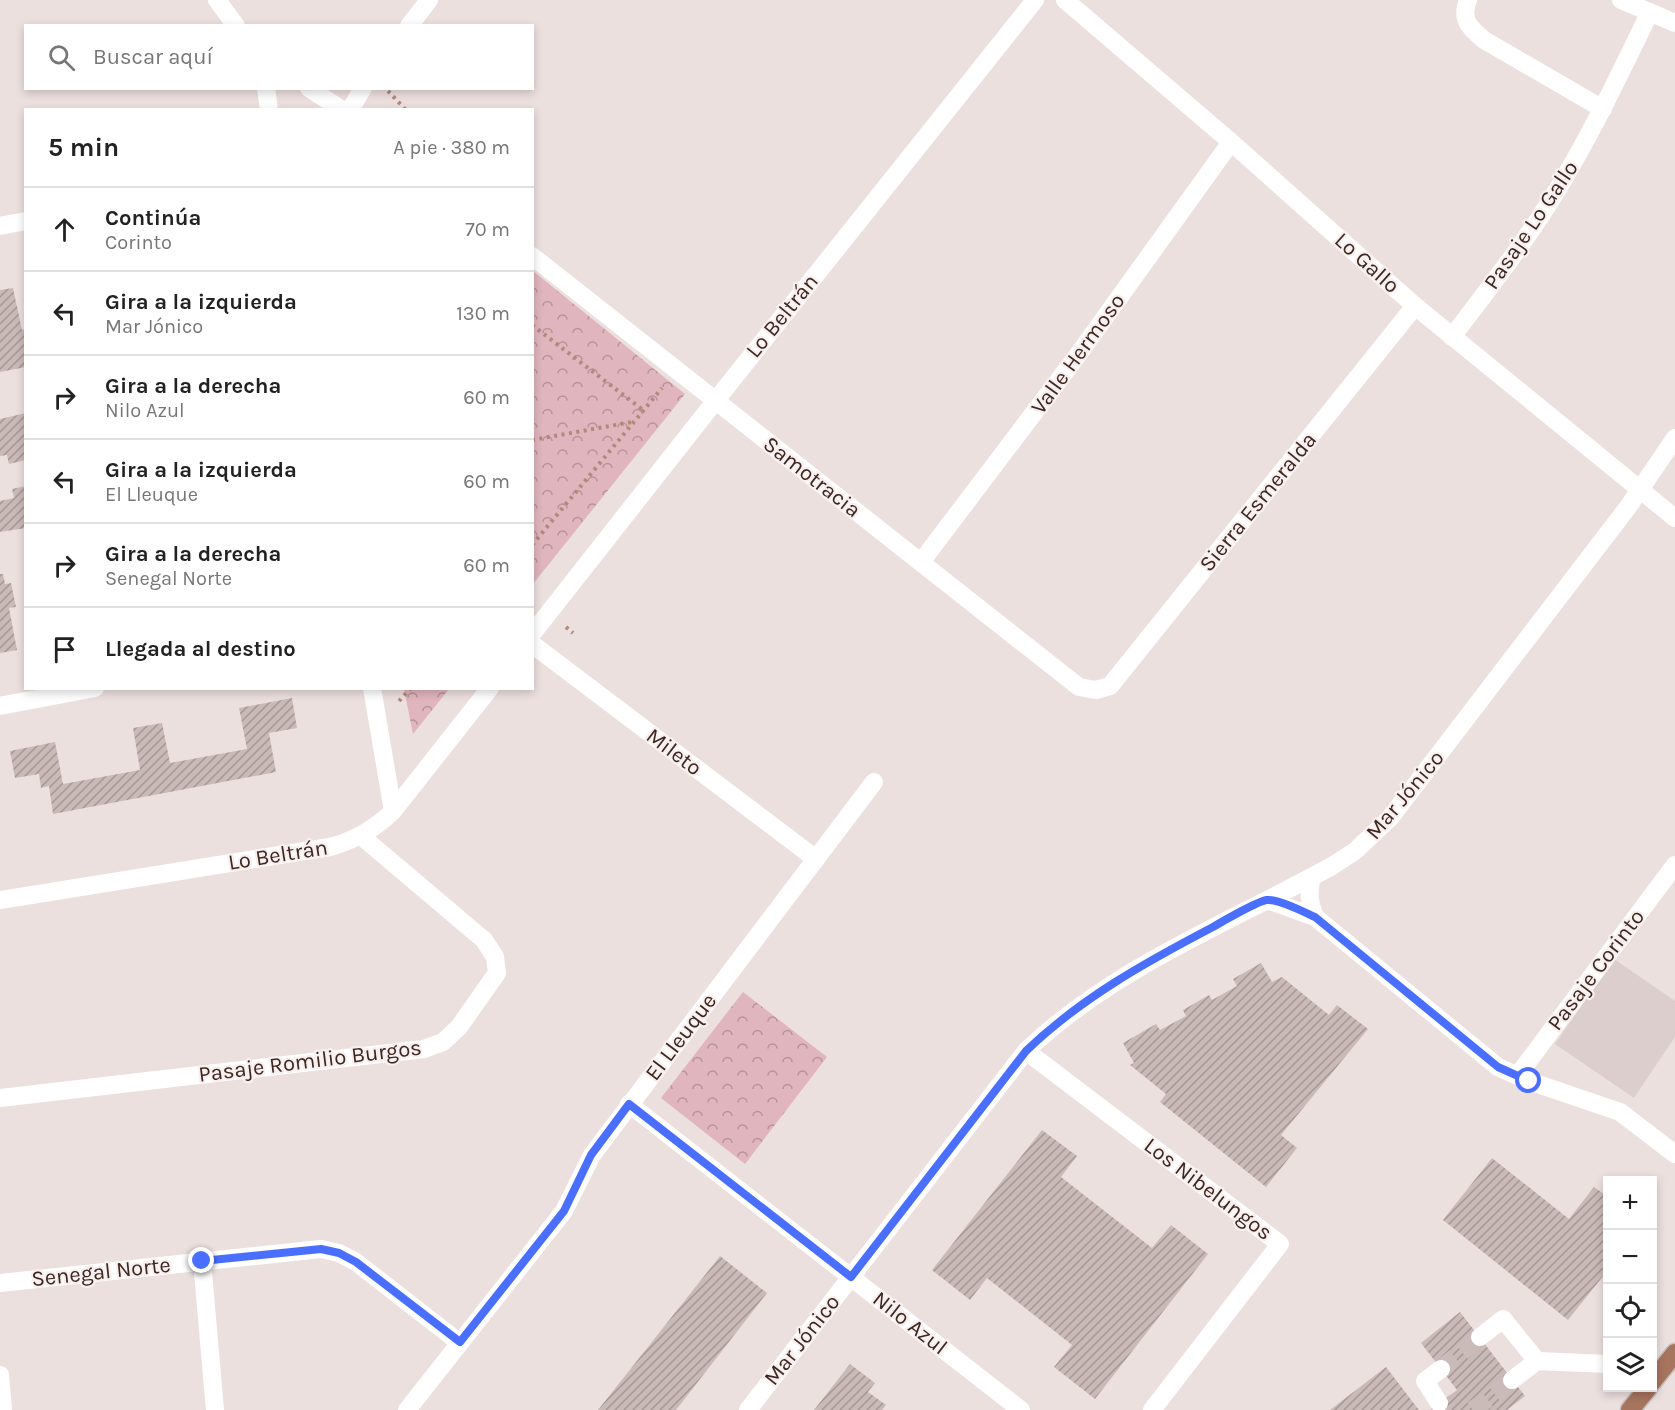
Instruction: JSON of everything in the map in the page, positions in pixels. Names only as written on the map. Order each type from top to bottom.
[{"type":"main road","points":[[1657,1371],[1675,1353]]},
{"type":"main road","points":[[1630,1410],[1645,1392]]},
{"type":"street","points":[[217,0],[235,24]]},
{"type":"street","points":[[411,24],[429,0]]},
{"type":"street","name":"Lo Beltrán","points":[[534,631],[1035,0]]},
{"type":"street","name":"Lo Gallo","points":[[1065,0],[1231,142],[1415,306],[1675,518]]},
{"type":"street","points":[[1468,0],[1465,8],[1468,26],[1484,40],[1603,109]]},
{"type":"street","points":[[1621,0],[1675,23]]},
{"type":"street","name":"Pasaje Lo Gallo","points":[[1452,337],[1508,264],[1558,188],[1603,109],[1650,12]]},
{"type":"street","points":[[266,90],[269,108]]},
{"type":"street","points":[[312,90],[339,108]]},
{"type":"street","points":[[351,108],[362,90]]},
{"type":"street","name":"Valle Hermoso","points":[[921,562],[1080,352],[1231,142]]},
{"type":"street","points":[[0,226],[24,221]]},
{"type":"street","name":"Samotracia","points":[[534,258],[1079,687],[1096,690]]},
{"type":"street","name":"Sierra Esmeralda","points":[[1096,690],[1110,686],[1415,306]]},
{"type":"street","name":"Mar Jónico","points":[[748,1410],[1026,1051],[1062,1018],[1141,965],[1312,877],[1355,851],[1374,835],[1390,818],[1628,507],[1675,438]]},
{"type":"street","name":"Mileto","points":[[534,646],[816,859]]},
{"type":"street","points":[[0,706],[84,690]]},
{"type":"street","points":[[372,690],[393,811]]},
{"type":"street","name":"Lo Beltrán","points":[[0,900],[330,847],[361,836],[379,825],[393,811],[488,690]]},
{"type":"street","name":"El Lleuque","points":[[407,1410],[564,1211],[591,1155],[874,782]]},
{"type":"street","name":"Pasaje Romilio Burgos","points":[[0,1098],[424,1049],[443,1042],[459,1027],[497,973],[495,957],[484,940],[361,836]]},
{"type":"street","name":"Pasaje Corinto","points":[[1518,1075],[1675,865]]},
{"type":"street","points":[[1312,877],[1309,890],[1310,904],[1315,917]]},
{"type":"street","points":[[1267,900],[1284,904],[1315,917],[1498,1067],[1529,1081],[1620,1112],[1675,1154]]},
{"type":"street","name":"Los Nibelungos","points":[[1026,1051],[1280,1244],[1152,1410]]},
{"type":"street","name":"Nilo Azul","points":[[629,1104],[1021,1410]]},
{"type":"street","name":"Senegal Norte","points":[[0,1283],[321,1249],[339,1253],[356,1262],[460,1342]]},
{"type":"street","points":[[202,1261],[215,1410]]},
{"type":"street","points":[[1480,1337],[1503,1319],[1537,1361]]},
{"type":"street","points":[[1512,1380],[1537,1361],[1603,1364]]},
{"type":"street","points":[[1439,1403],[1425,1381],[1441,1369]]},
{"type":"street","points":[[0,1375],[3,1410]]},
{"type":"path","points":[[388,90],[404,108]]},
{"type":"path","points":[[534,327],[643,410],[534,543]]},
{"type":"path","points":[[534,440],[634,421]]},
{"type":"shaded area","points":[[1614,959],[1675,1001],[1675,1037],[1634,1098],[1555,1044]]},
{"type":"green space","points":[[534,272],[685,394],[534,583]]},
{"type":"green space","points":[[404,690],[448,690],[413,734]]},
{"type":"green space","points":[[743,992],[827,1057],[745,1164],[661,1098]]},
{"type":"building","points":[[13,288],[22,330],[24,330],[24,367],[0,372],[0,290]]},
{"type":"building","points":[[24,413],[24,460],[9,464],[7,455],[0,456],[0,419]]},
{"type":"building","points":[[24,486],[24,528],[0,532],[0,501],[14,498],[12,489]]},
{"type":"building","points":[[0,574],[3,574],[5,584],[11,583],[16,607],[9,608],[17,650],[0,653]]},
{"type":"building","points":[[292,698],[297,728],[269,733],[276,772],[53,814],[49,786],[41,788],[39,774],[15,778],[10,751],[55,742],[63,784],[140,770],[133,728],[162,723],[170,763],[247,749],[239,708]]},
{"type":"building","points":[[1261,963],[1272,982],[1282,977],[1329,1015],[1337,1005],[1368,1029],[1281,1135],[1297,1148],[1266,1187],[1160,1102],[1166,1094],[1130,1065],[1134,1063],[1123,1043],[1156,1024],[1160,1030],[1186,1016],[1183,1010],[1209,995],[1212,1000],[1237,986],[1233,979]]},
{"type":"building","points":[[1042,1130],[1077,1156],[1061,1177],[1152,1248],[1171,1225],[1208,1254],[1095,1399],[1054,1367],[1072,1345],[987,1278],[970,1300],[932,1270]]},
{"type":"building","points":[[1492,1158],[1569,1219],[1594,1187],[1603,1193],[1603,1276],[1568,1320],[1443,1220]]},
{"type":"building","points":[[720,1256],[767,1293],[676,1410],[598,1410]]},
{"type":"building","points":[[1460,1312],[1525,1396],[1507,1410],[1430,1410],[1457,1390],[1421,1343]]},
{"type":"building","points":[[850,1364],[875,1383],[868,1392],[886,1405],[882,1410],[814,1410]]},
{"type":"building","points":[[1386,1367],[1419,1410],[1330,1410]]},
{"type":"tunnel","points":[[1441,1369],[1480,1337]]},
{"type":"tunnel","points":[[1473,1410],[1512,1380]]},
{"type":"route","points":[[202,1261],[321,1249],[339,1253],[356,1262],[460,1342],[564,1211],[591,1155],[629,1104],[851,1277],[1026,1051],[1044,1034],[1062,1018],[1141,965],[1267,900],[1284,904],[1315,917],[1498,1067],[1529,1081]]}]
